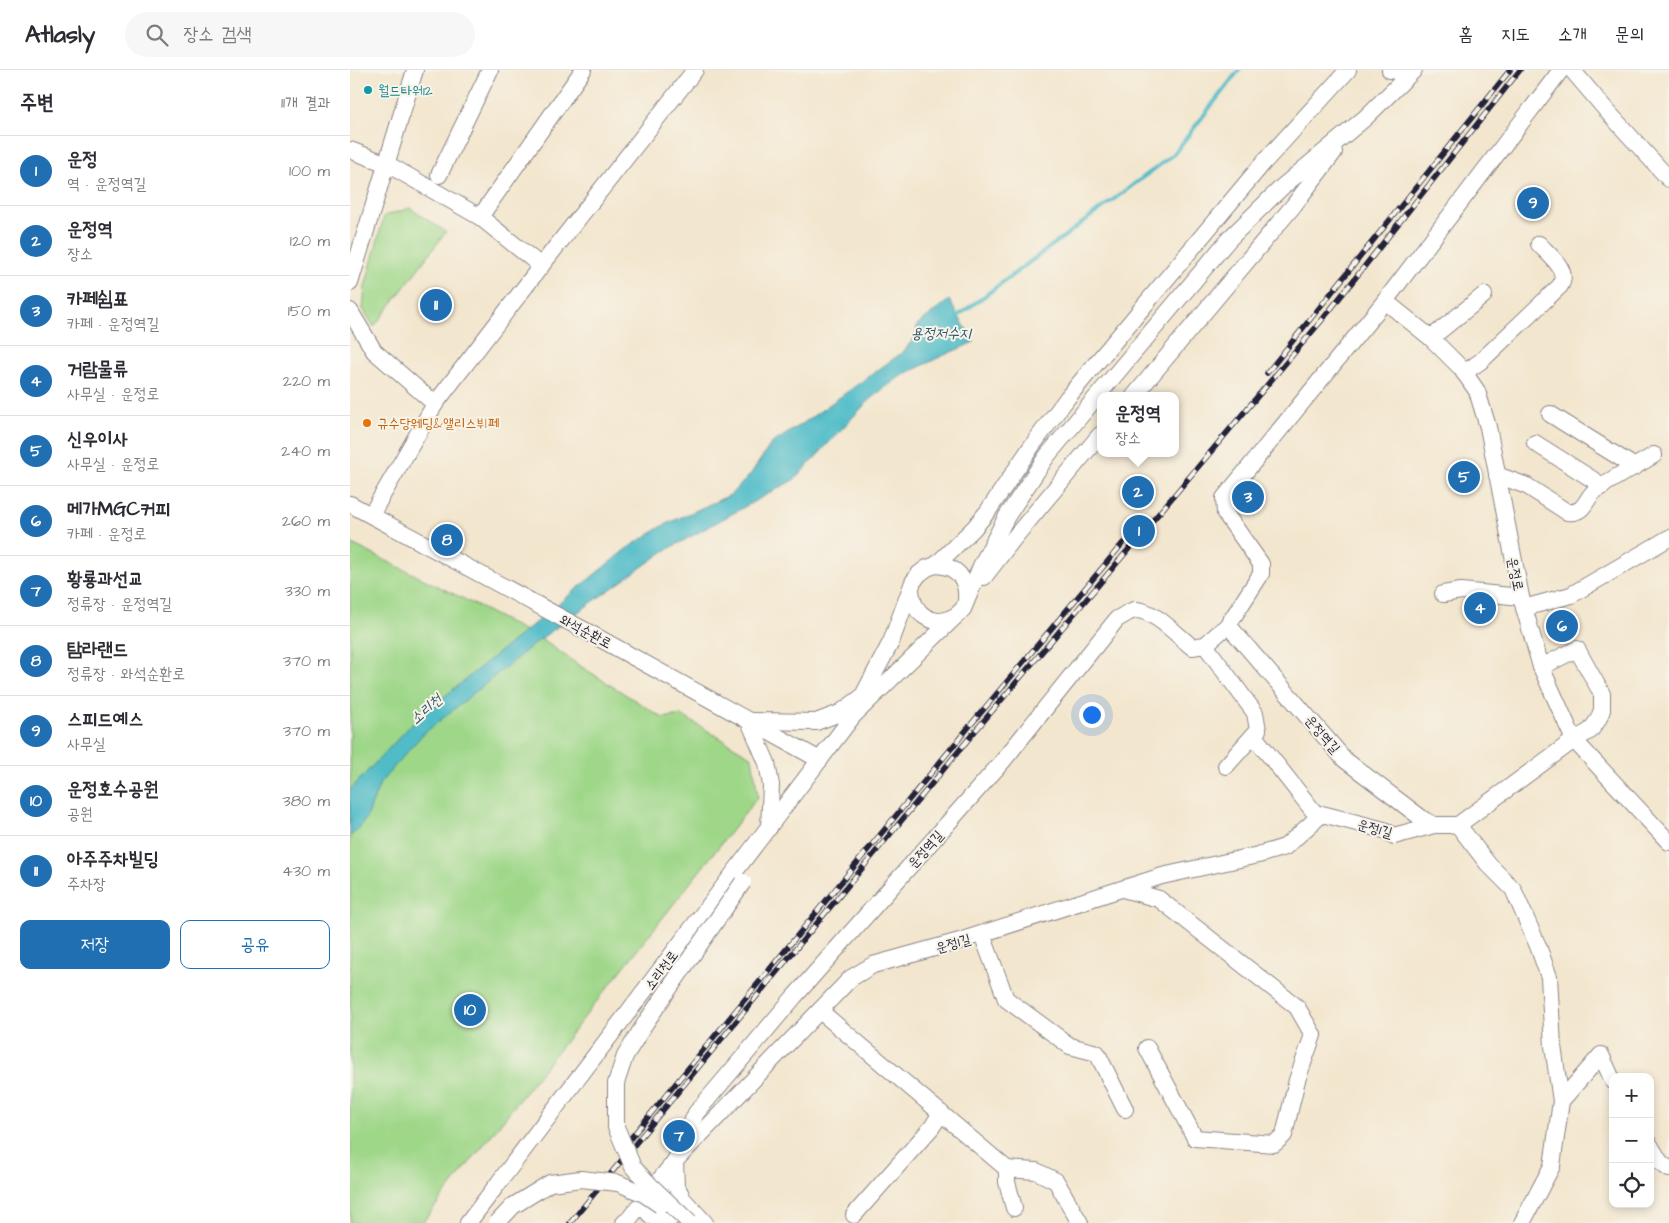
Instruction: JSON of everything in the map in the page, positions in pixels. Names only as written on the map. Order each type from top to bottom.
[{"type":"street","points":[[350,283],[415,70]]},
{"type":"street","points":[[439,175],[490,70]]},
{"type":"street","points":[[480,217],[583,70]]},
{"type":"street","points":[[371,515],[436,404],[541,266],[695,70]]},
{"type":"street","points":[[936,565],[974,528],[988,511],[1031,447],[1068,397],[1115,340],[1264,162],[1348,70]]},
{"type":"street","points":[[1390,70],[1404,72],[1413,70]]},
{"type":"street","points":[[1101,392],[1229,239],[1282,187],[1350,131],[1413,70]]},
{"type":"street","points":[[1226,766],[1258,730],[1255,713],[1205,646],[1228,624],[1261,574],[1261,564],[1225,514],[1224,498],[1385,301],[1561,70]]},
{"type":"street","points":[[1572,70],[1669,178]]},
{"type":"street","points":[[1137,392],[1294,205],[1350,131]]},
{"type":"street","points":[[350,150],[387,164],[480,217],[541,266]]},
{"type":"street","points":[[1464,373],[1481,361],[1560,286],[1564,280],[1562,269],[1539,244]]},
{"type":"street","points":[[1431,338],[1484,295]]},
{"type":"street","name":"운정로","points":[[1385,301],[1431,338],[1464,373],[1476,391],[1488,427],[1522,602],[1541,667],[1574,740],[1669,842]]},
{"type":"street","points":[[350,311],[374,351],[436,404]]},
{"type":"street","points":[[853,716],[963,609],[981,566],[1007,516],[1048,456],[1097,397]]},
{"type":"street","points":[[1550,414],[1635,466]]},
{"type":"street","points":[[966,600],[1014,538],[1097,440]]},
{"type":"street","points":[[1534,443],[1603,486]]},
{"type":"street","points":[[1498,476],[1527,486],[1567,512],[1575,513],[1580,510],[1595,491],[1654,455]]},
{"type":"street","name":"와석순환로","points":[[350,504],[820,760]]},
{"type":"street","points":[[1443,594],[1461,591],[1522,602],[1571,595],[1669,538]]},
{"type":"street","points":[[853,716],[891,642],[913,582],[919,574],[926,568],[936,565],[954,570],[961,575],[966,583],[966,600]]},
{"type":"street","points":[[911,591],[912,601],[916,609],[923,616],[940,622],[949,620],[957,615]]},
{"type":"street","name":"운정역길","points":[[675,1161],[696,1113],[794,997],[1002,762],[1117,619],[1133,610],[1144,610],[1192,647],[1205,646]]},
{"type":"street","name":"운정역길","points":[[1228,624],[1345,760],[1424,820],[1434,825]]},
{"type":"street","points":[[1434,825],[1458,826],[1590,730],[1598,720],[1602,710],[1602,694],[1578,649],[1541,667]]},
{"type":"street","points":[[769,828],[771,785],[767,763],[748,721],[816,722],[840,713],[862,696]]},
{"type":"street","name":"소리천로","points":[[468,1223],[853,716]]},
{"type":"street","points":[[1254,736],[1318,817]]},
{"type":"street","points":[[689,1223],[633,1167],[616,1127],[616,1083],[625,1056],[646,1022],[743,882],[799,789]]},
{"type":"street","name":"운정1길","points":[[658,1182],[675,1161],[852,978],[873,965],[982,934],[1162,876],[1258,855],[1285,847],[1322,814],[1384,830],[1394,836],[1434,825]]},
{"type":"street","points":[[1458,826],[1488,864],[1513,888],[1538,946],[1549,978],[1554,1046],[1561,1101],[1552,1166],[1522,1223]]},
{"type":"street","points":[[1123,889],[1159,899],[1297,1007],[1312,1035],[1297,1080],[1284,1135],[1274,1144],[1195,1138],[1147,1048]]},
{"type":"street","points":[[982,934],[1006,999],[1070,1046],[1097,1053],[1125,1109]]},
{"type":"street","points":[[820,1011],[1007,1169],[1036,1171],[1056,1181],[1080,1223]]},
{"type":"street","points":[[1561,1101],[1601,1055],[1609,1073]]},
{"type":"street","points":[[854,1215],[932,1127],[941,1113]]},
{"type":"street","points":[[1654,1152],[1660,1162],[1669,1169]]},
{"type":"street","points":[[627,1221],[675,1216],[682,1205],[675,1161]]},
{"type":"street","points":[[1007,1169],[1007,1182],[1014,1208]]},
{"type":"street","points":[[497,1223],[512,1206],[550,1183],[581,1179],[618,1183],[644,1194],[689,1223]]},
{"type":"street","points":[[627,1221],[644,1200],[648,1189],[658,1182],[671,1183],[705,1223]]},
{"type":"street","points":[[644,1200],[647,1211],[660,1219]]},
{"type":"green space","points":[[410,208],[446,232],[374,327],[363,309],[365,287],[384,216]]},
{"type":"green space","points":[[350,543],[544,641],[663,718],[681,715],[752,757],[758,797],[422,1223],[350,1223]]},
{"type":"water","name":"용정저수지","points":[[949,300],[974,342],[901,376],[870,399],[795,479],[663,552],[543,637],[422,735],[380,783],[368,815],[359,829],[350,836],[350,790],[408,728],[429,709],[626,549],[664,525],[730,495],[750,475],[771,444],[903,352],[916,336],[917,325]]},
{"type":"waterway","points":[[955,318],[1173,155],[1239,70]]},
{"type":"railway","points":[[1267,373],[1510,70]]},
{"type":"railway","points":[[570,1223],[976,730],[1322,320],[1520,70]]},
{"type":"railway","points":[[621,1150],[968,728],[1123,543]]},
{"type":"place","name":"월드타워12","points":[[368,90]]},
{"type":"place","name":"스피드예스","points":[[1533,203]]},
{"type":"place","name":"아주주차빌딩","points":[[436,305]]},
{"type":"place","name":"규수당웨딩&앨리스뷔페","points":[[367,423]]},
{"type":"place","name":"신우이사","points":[[1464,477]]},
{"type":"place","name":"운정역","points":[[1138,492]]},
{"type":"place","name":"카페쉼표","points":[[1248,497]]},
{"type":"place","name":"운정","points":[[1139,531]]},
{"type":"place","name":"탐라랜드","points":[[447,540]]},
{"type":"place","name":"거람물류","points":[[1480,608]]},
{"type":"place","name":"메가MGC커피","points":[[1562,626]]},
{"type":"place","name":"운정호수공원","points":[[470,1010]]},
{"type":"place","name":"황룡과선교","points":[[679,1136]]},
{"type":"water label","name":"소리천","points":[[426,709]]}]
